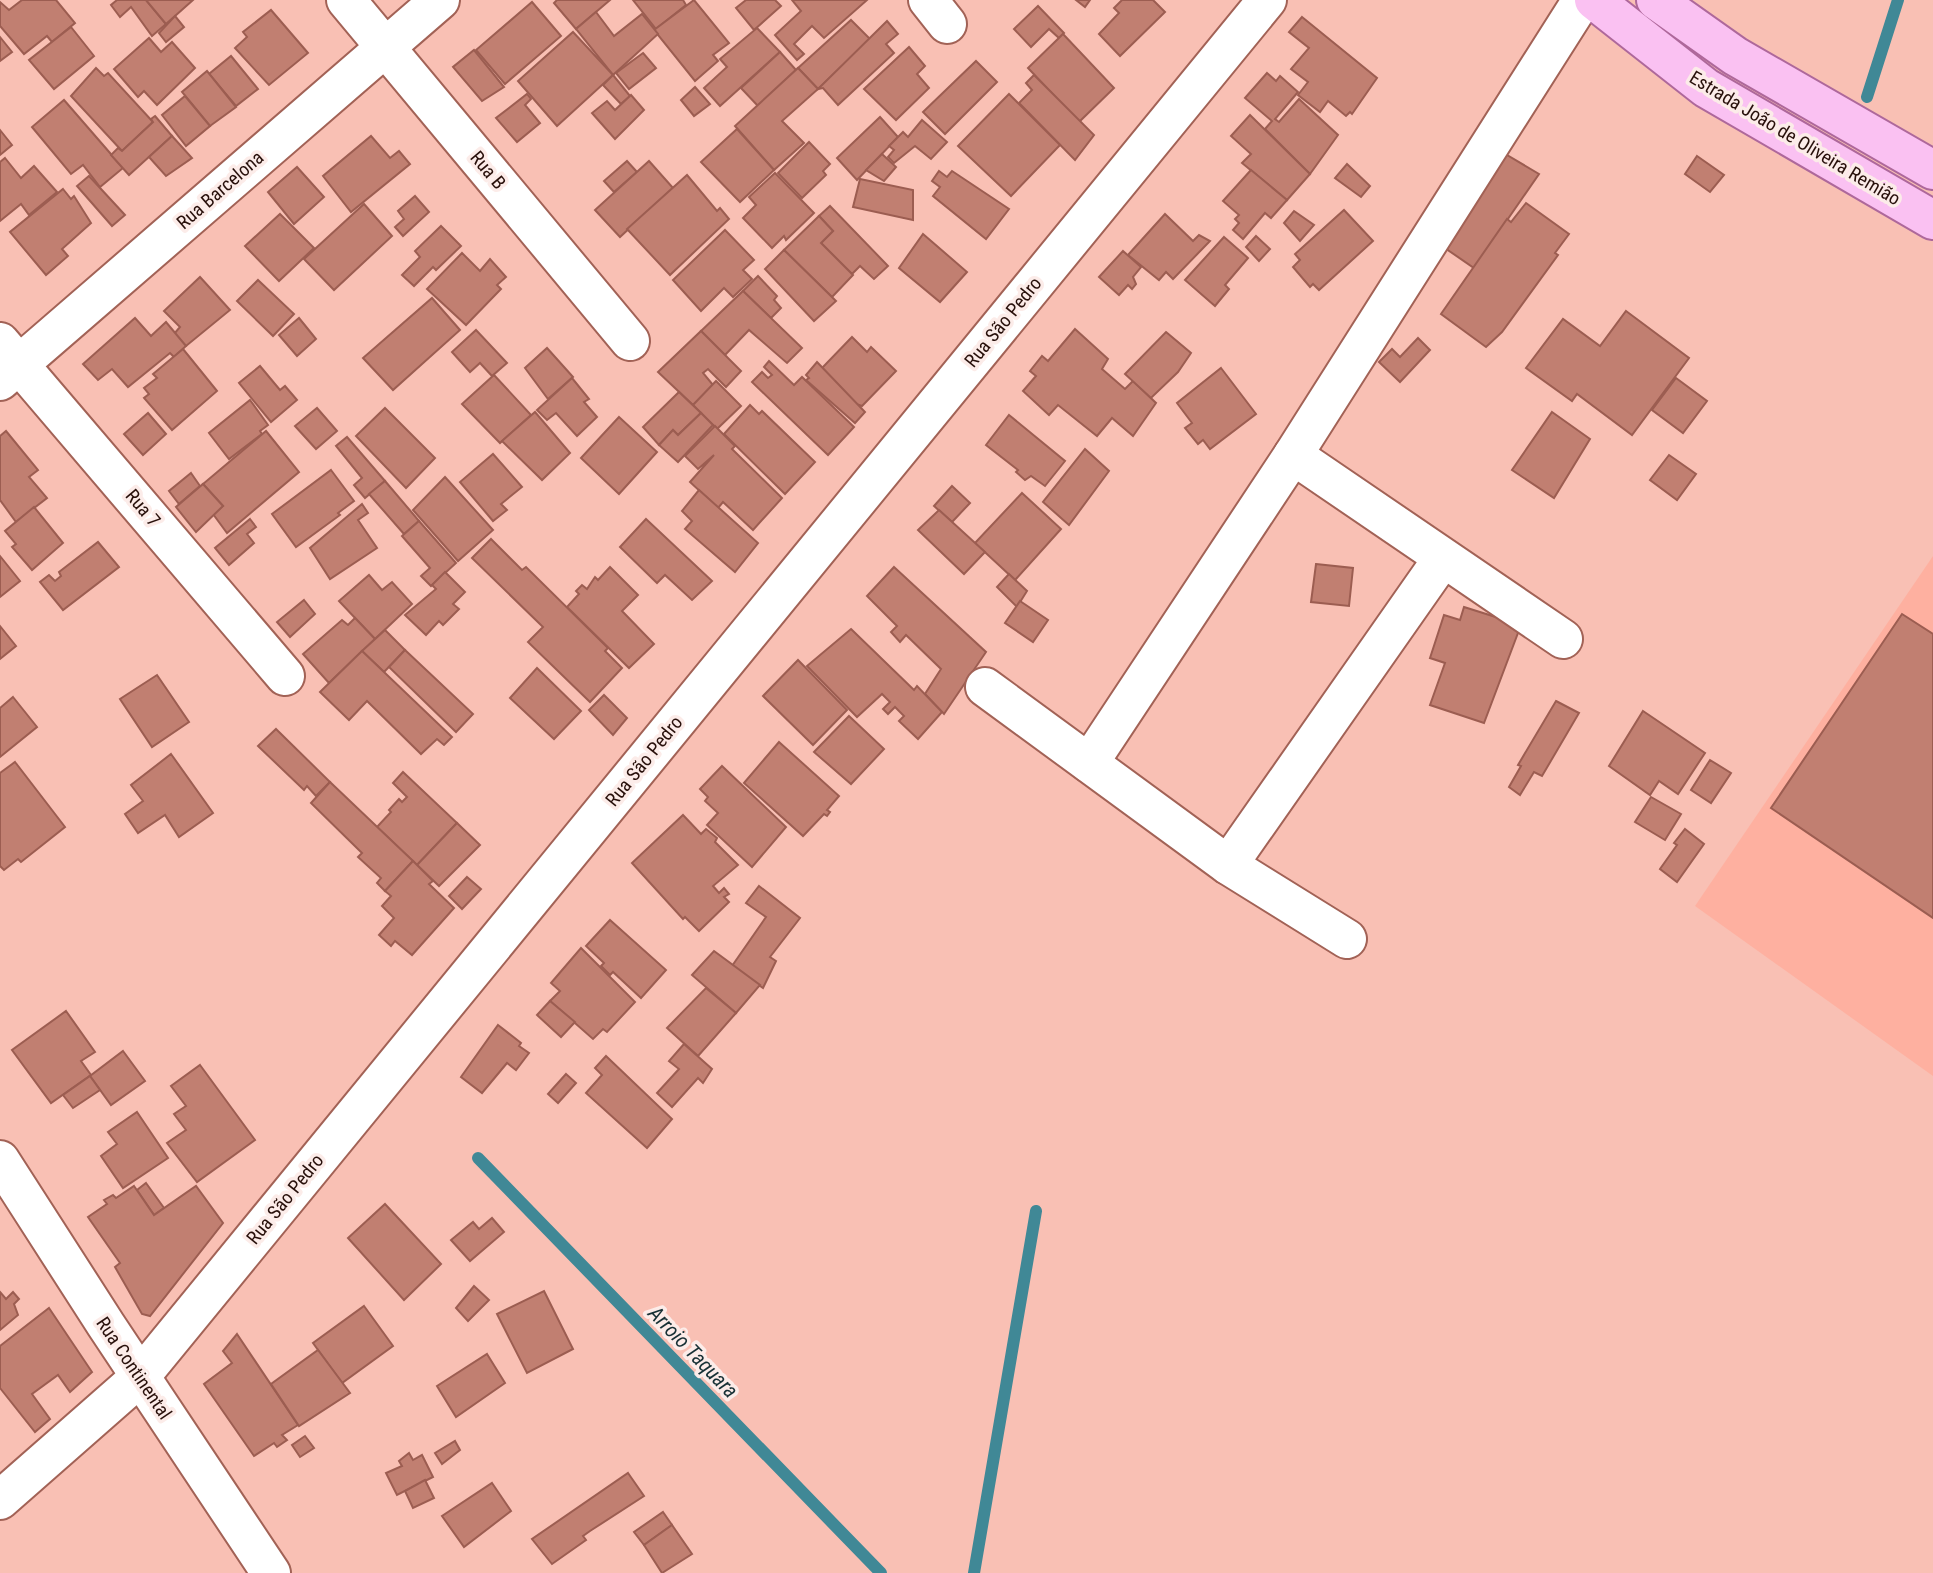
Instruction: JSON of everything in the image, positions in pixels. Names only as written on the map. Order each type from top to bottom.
[{"type":"main road","name":"Estrada João de Oliveira Remião","points":[[1594,0],[1706,88],[1933,220]]},
{"type":"main road","name":"Estrada João de Oliveira Remião","points":[[1656,0],[1735,56],[1933,170]]},
{"type":"street","name":"Rua B","points":[[346,0],[630,341]]},
{"type":"street","name":"Rua Barcelona","points":[[7,362],[440,0]]},
{"type":"street","name":"Rua São Pedro","points":[[0,1500],[140,1377],[1267,0]]},
{"type":"street","points":[[1089,763],[1293,455],[1582,0]]},
{"type":"street","name":"Rua 7","points":[[7,362],[285,676]]},
{"type":"street","points":[[1293,455],[1563,639]]},
{"type":"street","points":[[1228,865],[1443,558]]},
{"type":"street","points":[[985,687],[1228,865],[1347,939]]},
{"type":"street","name":"Rua Continental","points":[[0,1160],[271,1573]]},
{"type":"shaded area","points":[[1933,556],[1933,1076],[1695,906]]},
{"type":"building","points":[[22,0],[56,0],[75,23],[52,42],[47,36],[24,54],[0,26],[0,2],[9,10]]},
{"type":"building","points":[[117,0],[146,0],[166,24],[152,36],[131,7],[120,17],[111,5]]},
{"type":"building","points":[[146,0],[193,0],[166,24]]},
{"type":"building","points":[[557,0],[610,0],[576,29],[554,3]]},
{"type":"building","points":[[633,0],[683,0],[686,5],[656,29]]},
{"type":"building","points":[[694,0],[729,43],[713,55],[718,61],[695,81],[654,30]]},
{"type":"building","points":[[746,0],[775,0],[781,6],[754,30],[736,8]]},
{"type":"building","points":[[792,0],[867,0],[824,38],[812,26],[794,44],[804,54],[797,60],[775,35],[801,11]]},
{"type":"building","points":[[1076,0],[1090,0],[1085,7]]},
{"type":"building","points":[[1122,0],[1153,0],[1165,12],[1120,56],[1099,34],[1119,13],[1114,8]]},
{"type":"building","points":[[532,2],[561,36],[505,84],[476,50]]},
{"type":"building","points":[[1038,6],[1064,33],[1059,38],[1049,29],[1031,47],[1014,29]]},
{"type":"building","points":[[271,10],[308,53],[269,85],[235,48],[247,37],[243,32]]},
{"type":"building","points":[[596,12],[614,36],[642,14],[658,34],[613,75],[576,29]]},
{"type":"building","points":[[175,16],[184,27],[166,42],[159,33]]},
{"type":"building","points":[[1302,17],[1377,78],[1352,114],[1350,112],[1346,116],[1328,101],[1320,112],[1298,95],[1308,82],[1291,69],[1309,48],[1289,32]]},
{"type":"building","points":[[851,20],[870,39],[818,89],[798,68]]},
{"type":"building","points":[[887,21],[898,34],[886,44],[894,53],[838,105],[823,88],[818,89]]},
{"type":"building","points":[[71,27],[94,56],[54,89],[29,60]]},
{"type":"building","points":[[757,28],[780,52],[720,106],[704,88],[727,67],[720,59]]},
{"type":"building","points":[[573,32],[613,75],[557,126],[518,81]]},
{"type":"building","points":[[1063,34],[1114,88],[1079,122],[1028,68]]},
{"type":"building","points":[[0,37],[12,52],[0,61]]},
{"type":"building","points":[[149,38],[161,52],[172,42],[195,68],[157,105],[144,91],[138,97],[114,69]]},
{"type":"building","points":[[909,47],[925,66],[917,74],[929,88],[896,120],[864,89]]},
{"type":"building","points":[[474,50],[504,87],[482,101],[453,67]]},
{"type":"building","points":[[780,52],[796,70],[758,106],[741,88]]},
{"type":"building","points":[[643,53],[656,68],[629,89],[616,73]]},
{"type":"building","points":[[231,56],[258,89],[236,106],[209,74]]},
{"type":"building","points":[[976,61],[997,82],[945,134],[923,112]]},
{"type":"building","points":[[96,68],[104,76],[108,73],[153,122],[122,151],[71,96]]},
{"type":"building","points":[[798,68],[818,89],[782,121],[804,143],[774,170],[735,126]]},
{"type":"building","points":[[207,71],[236,107],[210,126],[182,92]]},
{"type":"building","points":[[1267,73],[1276,81],[1280,76],[1298,92],[1275,119],[1279,122],[1299,99],[1338,135],[1310,174],[1265,129],[1272,121],[1245,98]]},
{"type":"building","points":[[613,75],[630,96],[621,104],[603,85]]},
{"type":"building","points":[[1034,75],[1094,135],[1075,160],[1019,103],[1032,90],[1026,83]]},
{"type":"building","points":[[695,87],[710,104],[694,116],[681,100]]},
{"type":"building","points":[[527,94],[531,99],[525,105],[540,123],[517,142],[496,118]]},
{"type":"building","points":[[1009,94],[1060,145],[1011,196],[958,146]]},
{"type":"building","points":[[631,95],[644,110],[615,139],[592,113],[607,101],[615,110]]},
{"type":"building","points":[[185,96],[210,126],[186,146],[162,115]]},
{"type":"building","points":[[64,100],[123,168],[100,187],[83,165],[71,174],[32,127]]},
{"type":"building","points":[[1250,115],[1310,174],[1287,200],[1242,163],[1251,154],[1231,136]]},
{"type":"building","points":[[155,116],[172,136],[129,175],[111,155],[118,148],[122,151],[153,122],[151,119]]},
{"type":"building","points":[[880,117],[898,137],[857,180],[837,158]]},
{"type":"building","points":[[922,120],[947,142],[931,159],[915,146],[894,163],[888,157],[894,150],[889,146],[903,132],[908,137]]},
{"type":"building","points":[[737,129],[774,170],[740,202],[701,162]]},
{"type":"building","points":[[0,130],[12,145],[0,155]]},
{"type":"building","points":[[172,136],[192,158],[166,176],[149,157]]},
{"type":"building","points":[[371,136],[390,158],[399,151],[410,164],[351,212],[323,176]]},
{"type":"building","points":[[809,142],[830,164],[823,171],[826,175],[802,198],[778,173]]},
{"type":"building","points":[[1502,152],[1539,174],[1474,268],[1439,244]]},
{"type":"building","points":[[882,154],[896,167],[884,181],[866,170]]},
{"type":"building","points":[[1697,156],[1724,175],[1710,192],[1685,174]]},
{"type":"building","points":[[5,158],[21,178],[34,166],[57,192],[29,215],[21,204],[0,221],[0,162]]},
{"type":"building","points":[[627,161],[637,172],[614,192],[604,181]]},
{"type":"building","points":[[649,161],[673,188],[620,237],[595,210]]},
{"type":"building","points":[[1347,164],[1370,186],[1361,197],[1335,178]]},
{"type":"building","points":[[297,167],[324,197],[294,224],[268,192]]},
{"type":"building","points":[[1251,170],[1287,200],[1271,218],[1265,213],[1243,239],[1233,230],[1239,223],[1235,219],[1239,215],[1223,201]]},
{"type":"building","points":[[939,171],[947,177],[952,171],[1009,209],[986,239],[933,196],[940,187],[932,181]]},
{"type":"building","points":[[775,173],[814,213],[786,240],[784,236],[772,248],[743,218],[756,205],[749,197]]},
{"type":"building","points":[[687,175],[717,211],[720,208],[729,219],[670,275],[627,229]]},
{"type":"building","points":[[89,176],[125,215],[112,226],[77,186]]},
{"type":"building","points":[[860,179],[913,190],[913,220],[853,207]]},
{"type":"building","points":[[63,189],[71,199],[74,196],[91,223],[62,249],[68,256],[46,275],[10,232]]},
{"type":"building","points":[[415,196],[429,212],[403,236],[395,227],[404,219],[398,211]]},
{"type":"building","points":[[1526,203],[1569,234],[1555,253],[1558,255],[1502,332],[1486,347],[1441,314],[1507,219],[1511,222]]},
{"type":"building","points":[[364,204],[392,236],[334,290],[304,259]]},
{"type":"building","points":[[830,206],[888,266],[874,279],[860,266],[852,274],[821,243],[833,231],[819,216]]},
{"type":"building","points":[[1344,210],[1373,241],[1319,290],[1313,284],[1310,287],[1293,267],[1300,260],[1295,254]]},
{"type":"building","points":[[1294,211],[1314,225],[1300,241],[1284,223]]},
{"type":"building","points":[[280,214],[314,248],[279,281],[245,246]]},
{"type":"building","points":[[1165,214],[1193,241],[1199,235],[1210,241],[1173,279],[1166,272],[1159,280],[1128,255]]},
{"type":"building","points":[[819,216],[833,231],[821,243],[853,275],[832,297],[784,250]]},
{"type":"building","points":[[441,226],[461,246],[436,270],[433,267],[414,286],[402,275],[420,257],[415,251]]},
{"type":"building","points":[[725,230],[754,260],[743,270],[752,279],[733,297],[724,288],[701,311],[673,280]]},
{"type":"building","points":[[923,234],[967,272],[940,302],[899,268]]},
{"type":"building","points":[[1256,236],[1270,249],[1259,261],[1246,247]]},
{"type":"building","points":[[1224,237],[1248,258],[1225,285],[1229,289],[1215,306],[1185,280]]},
{"type":"building","points":[[784,250],[836,301],[814,321],[765,269]]},
{"type":"building","points":[[1123,251],[1141,267],[1133,277],[1136,284],[1132,289],[1128,285],[1119,295],[1099,277]]},
{"type":"building","points":[[462,253],[480,271],[490,259],[506,277],[497,285],[501,289],[466,325],[427,289]]},
{"type":"building","points":[[758,276],[777,296],[774,300],[781,308],[771,318],[743,291]]},
{"type":"building","points":[[200,277],[230,310],[186,346],[174,334],[180,327],[164,311]]},
{"type":"building","points":[[258,280],[294,314],[273,336],[237,301]]},
{"type":"building","points":[[743,291],[802,348],[787,363],[749,330],[725,355],[701,331]]},
{"type":"building","points":[[432,298],[460,330],[393,390],[363,358]]},
{"type":"building","points":[[1626,311],[1689,358],[1632,435],[1577,394],[1572,401],[1526,368],[1563,319],[1600,346]]},
{"type":"building","points":[[135,318],[151,336],[166,322],[186,346],[174,357],[170,353],[128,387],[112,369],[98,380],[83,364]]},
{"type":"building","points":[[299,318],[316,339],[297,356],[279,335]]},
{"type":"building","points":[[1075,329],[1108,359],[1102,369],[1125,389],[1133,381],[1156,403],[1133,436],[1112,418],[1097,436],[1058,405],[1049,415],[1023,391],[1036,376],[1030,371],[1042,356],[1048,361]]},
{"type":"building","points":[[476,330],[507,363],[492,376],[480,363],[470,372],[452,352]]},
{"type":"building","points":[[701,331],[741,371],[726,387],[708,369],[703,373],[713,385],[693,405],[658,372]]},
{"type":"building","points":[[1166,332],[1191,353],[1178,372],[1151,398],[1125,374]]},
{"type":"building","points":[[852,337],[867,352],[871,347],[896,371],[862,406],[856,404],[822,368]]},
{"type":"building","points":[[1418,338],[1430,350],[1400,382],[1379,362],[1392,349],[1400,357]]},
{"type":"building","points":[[547,348],[573,377],[548,399],[525,368]]},
{"type":"building","points":[[183,349],[217,391],[172,430],[144,398],[149,394],[144,388],[157,378],[153,374]]},
{"type":"building","points":[[769,361],[794,385],[802,377],[854,427],[828,455],[752,382],[762,372],[768,378],[772,375],[764,367]]},
{"type":"building","points":[[817,362],[865,412],[855,423],[806,380],[809,378],[806,375]]},
{"type":"building","points":[[260,366],[280,390],[285,386],[297,400],[271,422],[239,383]]},
{"type":"building","points":[[1221,368],[1256,414],[1210,449],[1203,440],[1198,444],[1185,428],[1192,423],[1177,403]]},
{"type":"building","points":[[494,375],[531,415],[500,443],[462,404]]},
{"type":"building","points":[[572,378],[589,399],[584,402],[597,417],[577,436],[556,413],[547,420],[537,410]]},
{"type":"building","points":[[1676,378],[1707,401],[1683,433],[1652,410]]},
{"type":"building","points":[[716,381],[741,406],[717,429],[693,405]]},
{"type":"building","points":[[679,392],[701,413],[678,435],[673,430],[659,445],[643,427]]},
{"type":"building","points":[[250,400],[268,425],[260,431],[262,434],[229,459],[209,433]]},
{"type":"building","points":[[750,405],[759,414],[762,411],[815,462],[785,494],[724,434]]},
{"type":"building","points":[[317,408],[337,431],[316,449],[295,426]]},
{"type":"building","points":[[385,408],[435,458],[406,488],[356,436]]},
{"type":"building","points":[[535,412],[570,453],[542,480],[502,441]]},
{"type":"building","points":[[1552,412],[1590,439],[1554,498],[1512,470]]},
{"type":"building","points":[[148,413],[166,434],[143,455],[124,434]]},
{"type":"building","points":[[701,413],[713,425],[678,462],[659,445],[673,430],[678,435]]},
{"type":"building","points":[[1009,415],[1065,461],[1045,486],[1031,476],[1025,480],[1016,472],[1018,470],[986,445]]},
{"type":"building","points":[[619,417],[657,452],[619,494],[581,458]]},
{"type":"building","points":[[715,426],[735,446],[732,449],[782,498],[753,530],[723,502],[718,508],[690,482],[714,455],[698,469],[685,456]]},
{"type":"building","points":[[6,431],[38,470],[29,477],[47,498],[16,522],[0,500],[0,436]]},
{"type":"building","points":[[266,431],[299,472],[227,533],[213,514],[223,506],[203,484]]},
{"type":"building","points":[[347,437],[385,481],[365,498],[354,485],[362,478],[336,446]]},
{"type":"building","points":[[1085,449],[1109,471],[1069,525],[1043,502]]},
{"type":"building","points":[[493,454],[522,487],[501,504],[507,510],[493,521],[460,482]]},
{"type":"building","points":[[1669,455],[1696,474],[1677,500],[1650,480]]},
{"type":"building","points":[[331,470],[354,501],[338,513],[340,515],[296,547],[272,514]]},
{"type":"building","points":[[191,473],[200,486],[179,504],[169,491]]},
{"type":"building","points":[[445,477],[493,530],[458,561],[413,510]]},
{"type":"building","points":[[385,481],[419,521],[404,534],[369,494]]},
{"type":"building","points":[[203,484],[223,506],[196,532],[176,507]]},
{"type":"building","points":[[952,486],[970,503],[952,522],[934,506]]},
{"type":"building","points":[[699,490],[758,543],[735,572],[685,529],[692,521],[682,511]]},
{"type":"building","points":[[1022,493],[1061,529],[1015,580],[975,543]]},
{"type":"building","points":[[362,504],[368,513],[358,520],[377,548],[330,579],[310,548]]},
{"type":"building","points":[[34,507],[63,543],[32,570],[12,547],[16,544],[5,531]]},
{"type":"building","points":[[939,510],[985,552],[964,574],[918,530]]},
{"type":"building","points":[[250,519],[256,527],[247,534],[254,543],[229,565],[215,548]]},
{"type":"building","points":[[646,519],[712,581],[692,600],[665,575],[657,583],[620,547]]},
{"type":"building","points":[[419,521],[456,563],[431,586],[421,576],[430,568],[402,536]]},
{"type":"building","points":[[491,539],[522,570],[526,567],[608,648],[605,651],[622,668],[590,702],[528,642],[543,627],[472,558]]},
{"type":"building","points":[[98,542],[119,567],[63,610],[40,582],[49,575],[55,581],[61,576],[59,572]]},
{"type":"building","points":[[0,556],[20,581],[0,597]]},
{"type":"building","points":[[1316,564],[1353,568],[1349,606],[1311,602]]},
{"type":"building","points":[[610,567],[638,595],[622,611],[654,644],[629,668],[567,607],[579,594],[576,591],[582,585],[587,589],[595,577],[598,580]]},
{"type":"building","points":[[894,567],[986,652],[944,714],[925,694],[941,669],[906,635],[900,642],[891,632],[897,626],[867,596]]},
{"type":"building","points":[[445,572],[465,592],[453,604],[459,609],[443,625],[439,621],[426,635],[405,615],[436,589],[432,585]]},
{"type":"building","points":[[1009,574],[1027,591],[1017,607],[997,587]]},
{"type":"building","points":[[369,575],[382,590],[392,582],[412,604],[375,639],[339,601]]},
{"type":"building","points":[[304,600],[315,614],[290,637],[277,622]]},
{"type":"building","points":[[1020,601],[1048,620],[1033,642],[1005,623]]},
{"type":"building","points":[[1464,607],[1521,625],[1484,723],[1430,705],[1445,663],[1430,658],[1444,615],[1460,620]]},
{"type":"building","points":[[1902,614],[1933,634],[1933,918],[1771,808]]},
{"type":"building","points":[[355,618],[375,639],[329,683],[303,654],[342,620],[348,625]]},
{"type":"building","points":[[0,626],[16,646],[0,659]]},
{"type":"building","points":[[851,629],[914,690],[917,686],[942,712],[918,739],[899,721],[904,716],[895,707],[888,714],[883,709],[890,702],[882,694],[857,717],[807,666]]},
{"type":"building","points":[[385,630],[405,650],[384,672],[362,651]]},
{"type":"building","points":[[405,650],[473,714],[456,732],[389,667]]},
{"type":"building","points":[[362,651],[452,737],[444,745],[437,739],[421,754],[367,701],[349,720],[320,692]]},
{"type":"building","points":[[798,660],[847,710],[813,745],[763,696]]},
{"type":"building","points":[[537,668],[581,711],[554,739],[510,698]]},
{"type":"building","points":[[157,675],[189,722],[152,747],[120,699]]},
{"type":"building","points":[[604,695],[627,718],[613,735],[589,710]]},
{"type":"building","points":[[13,697],[37,727],[0,757],[0,708]]},
{"type":"building","points":[[1556,701],[1579,713],[1542,776],[1534,772],[1520,795],[1509,787],[1521,766],[1518,765]]},
{"type":"building","points":[[1643,711],[1705,753],[1678,794],[1659,781],[1650,795],[1609,766]]},
{"type":"building","points":[[849,716],[884,749],[851,784],[814,752]]},
{"type":"building","points":[[276,729],[330,782],[316,796],[307,786],[304,790],[258,746]]},
{"type":"building","points":[[779,742],[839,796],[827,810],[830,812],[827,816],[824,814],[803,836],[744,783]]},
{"type":"building","points":[[171,754],[213,813],[179,837],[165,815],[138,833],[125,814],[143,801],[131,785]]},
{"type":"building","points":[[1710,760],[1731,773],[1711,803],[1691,790]]},
{"type":"building","points":[[15,762],[65,827],[21,862],[18,859],[4,870],[0,866],[0,773]]},
{"type":"building","points":[[722,766],[786,827],[752,867],[707,825],[718,813],[705,801],[708,797],[700,789]]},
{"type":"building","points":[[403,772],[457,823],[417,865],[377,827],[399,799],[402,802],[407,797],[393,783]]},
{"type":"building","points":[[330,782],[413,861],[385,891],[377,883],[381,878],[358,857],[362,853],[311,803]]},
{"type":"building","points":[[1651,797],[1681,814],[1665,840],[1635,822]]},
{"type":"building","points":[[683,815],[701,834],[706,829],[717,838],[715,842],[738,865],[713,886],[719,893],[724,888],[729,894],[724,897],[729,902],[699,931],[685,917],[683,919],[632,863]]},
{"type":"building","points":[[457,823],[480,845],[439,886],[417,865]]},
{"type":"building","points":[[1685,829],[1704,844],[1677,882],[1660,869]]},
{"type":"building","points":[[413,861],[433,881],[429,884],[454,908],[412,955],[395,941],[391,946],[379,935],[394,918],[382,906],[391,896],[385,891]]},
{"type":"building","points":[[467,877],[481,889],[462,909],[449,896]]},
{"type":"building","points":[[759,886],[800,918],[770,957],[776,961],[763,988],[732,966],[766,917],[746,903]]},
{"type":"building","points":[[610,920],[666,970],[641,998],[613,972],[610,975],[601,966],[604,963],[586,946]]},
{"type":"building","points":[[581,948],[635,1002],[607,1032],[603,1029],[593,1039],[550,1001],[560,991],[551,983]]},
{"type":"building","points":[[714,951],[760,985],[736,1013],[692,975]]},
{"type":"building","points":[[706,988],[736,1013],[698,1056],[667,1028]]},
{"type":"building","points":[[550,1001],[575,1022],[561,1037],[537,1015]]},
{"type":"building","points":[[66,1011],[95,1052],[81,1061],[91,1075],[51,1103],[12,1050]]},
{"type":"building","points":[[498,1025],[529,1053],[516,1070],[507,1063],[482,1093],[461,1077]]},
{"type":"building","points":[[684,1044],[712,1069],[703,1083],[698,1078],[672,1107],[657,1093],[679,1069],[669,1061]]},
{"type":"building","points":[[123,1051],[145,1081],[111,1105],[90,1076]]},
{"type":"building","points":[[606,1056],[672,1119],[647,1148],[586,1093],[602,1075],[595,1068]]},
{"type":"building","points":[[200,1065],[255,1140],[197,1182],[167,1143],[186,1130],[174,1114],[186,1106],[171,1086]]},
{"type":"building","points":[[566,1074],[576,1083],[558,1103],[548,1094]]},
{"type":"building","points":[[90,1076],[100,1090],[73,1108],[63,1095]]},
{"type":"building","points":[[137,1112],[168,1158],[123,1188],[101,1156],[117,1144],[108,1132]]},
{"type":"building","points":[[146,1183],[164,1208],[154,1215],[137,1190]]},
{"type":"building","points":[[134,1186],[154,1215],[196,1186],[223,1223],[150,1316],[142,1314],[115,1267],[120,1263],[88,1217],[107,1204],[104,1200],[113,1195],[116,1198]]},
{"type":"building","points":[[385,1204],[441,1264],[404,1300],[348,1238]]},
{"type":"building","points":[[492,1218],[504,1232],[470,1261],[451,1240],[473,1222],[479,1229]]},
{"type":"building","points":[[474,1286],[489,1300],[468,1321],[456,1308]]},
{"type":"building","points":[[544,1291],[573,1349],[527,1373],[497,1314]]},
{"type":"building","points":[[0,1292],[6,1299],[13,1292],[19,1299],[14,1304],[18,1315],[0,1330]]},
{"type":"building","points":[[364,1306],[393,1346],[342,1383],[313,1343]]},
{"type":"building","points":[[49,1308],[92,1372],[70,1392],[58,1375],[32,1394],[50,1419],[35,1432],[0,1388],[0,1346]]},
{"type":"building","points":[[237,1334],[298,1425],[282,1435],[287,1440],[277,1447],[274,1443],[254,1456],[204,1384],[232,1363],[223,1351]]},
{"type":"building","points":[[318,1350],[350,1393],[299,1426],[271,1384]]},
{"type":"building","points":[[487,1354],[505,1383],[456,1417],[437,1386]]},
{"type":"building","points":[[305,1436],[314,1448],[300,1457],[292,1445]]},
{"type":"building","points":[[455,1441],[460,1450],[442,1464],[435,1453]]},
{"type":"building","points":[[409,1453],[413,1460],[422,1455],[433,1477],[397,1495],[386,1473],[402,1466],[399,1461]]},
{"type":"building","points":[[628,1473],[644,1496],[583,1536],[586,1540],[552,1564],[532,1539]]},
{"type":"building","points":[[425,1480],[434,1498],[413,1508],[405,1491]]},
{"type":"building","points":[[492,1483],[511,1511],[464,1547],[442,1516]]},
{"type":"building","points":[[663,1512],[672,1525],[644,1545],[634,1532]]},
{"type":"building","points":[[672,1525],[692,1554],[662,1573],[644,1545]]},
{"type":"waterway","points":[[1867,97],[1898,0]]},
{"type":"waterway","name":"Arroio Taquara","points":[[478,1158],[881,1573]]},
{"type":"waterway","points":[[974,1573],[1036,1211]]}]
